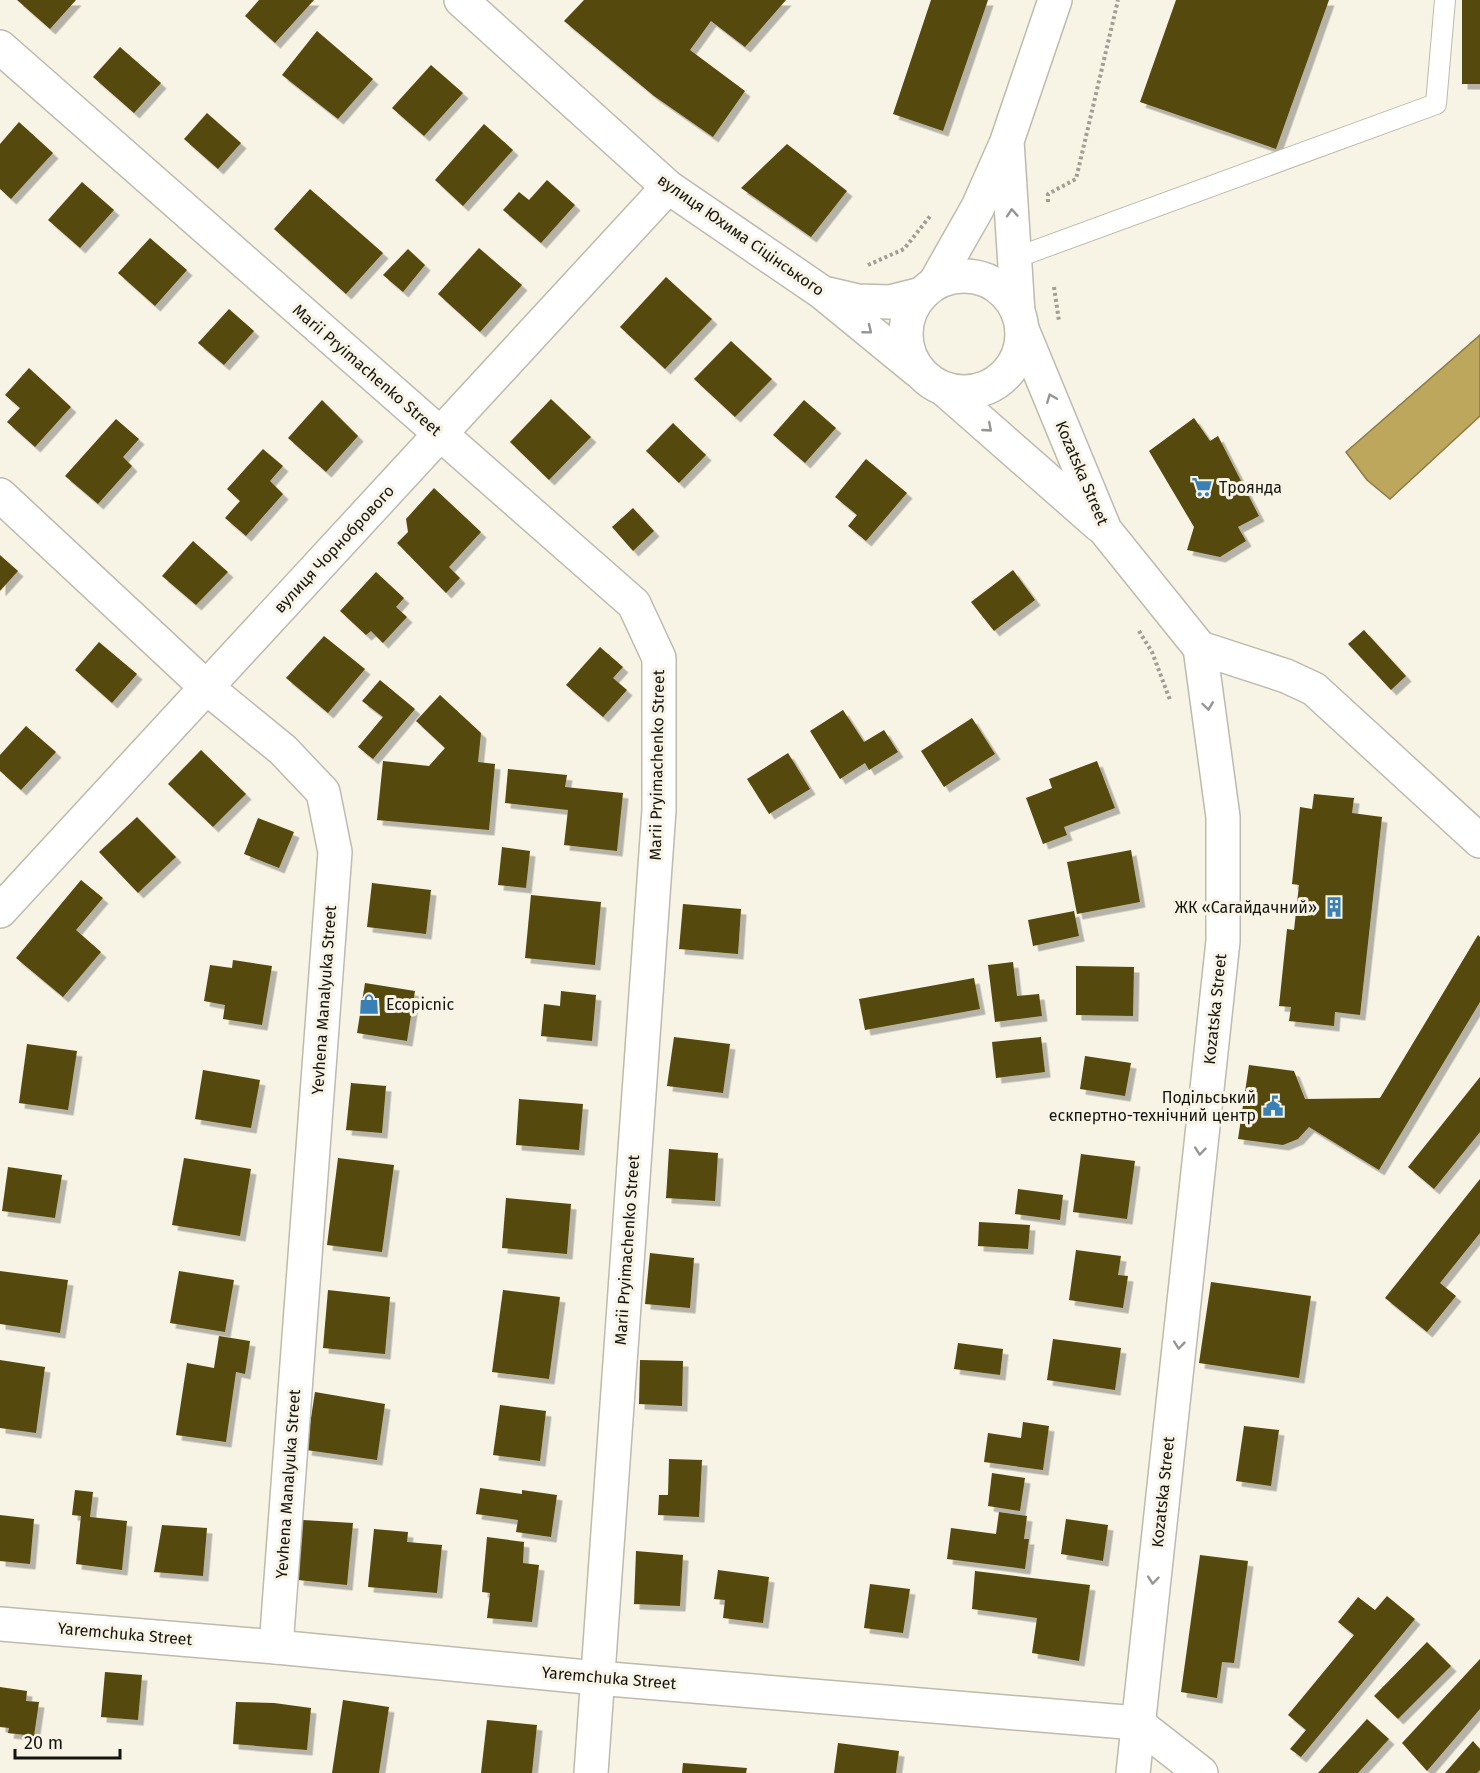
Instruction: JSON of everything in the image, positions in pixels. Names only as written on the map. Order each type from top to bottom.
[{"type":"street","name":"вулиця Юхима Сіцінського","points":[[461,0],[668,187],[823,293],[917,370]]},
{"type":"street","name":"Kozatska Street","points":[[1055,0],[1007,141],[1020,321],[1105,530],[1200,648],[1223,817],[1223,941],[1133,1773]]},
{"type":"street","name":"Marii Pryimachenko Street","points":[[0,47],[634,604],[659,658],[659,810],[591,1773]]},
{"type":"street","points":[[1007,141],[978,207],[928,288],[912,307],[906,323],[905,339],[909,355],[917,370],[930,382],[944,390],[1105,530]]},
{"type":"street","name":"вулиця Чорнобрового","points":[[0,911],[668,187]]},
{"type":"street","points":[[823,293],[858,301],[890,302],[950,277],[967,276],[983,279],[998,287],[1010,298],[1020,321],[1021,345],[1016,361],[1006,375],[993,385],[977,391],[944,390]]},
{"type":"street","name":"Yevhena Manalyuka Street","points":[[0,495],[206,687],[283,750],[323,792],[334,852],[276,1647]]},
{"type":"street","points":[[1200,648],[1286,676],[1314,689],[1480,841]]},
{"type":"street","name":"Yaremchuka Street","points":[[0,1624],[276,1647],[597,1678],[1137,1723]]},
{"type":"street","points":[[1137,1723],[1201,1773]]},
{"type":"lane","points":[[1015,258],[1436,104],[1445,0]]},
{"type":"path","points":[[823,293],[850,263],[870,265],[904,249],[936,209]]},
{"type":"path","points":[[1135,624],[1152,652],[1173,707]]},
{"type":"shaded area","points":[[1480,335],[1480,416],[1390,499],[1367,480],[1346,452]]},
{"type":"building","points":[[17,0],[76,0],[50,29]]},
{"type":"building","points":[[259,0],[314,0],[275,43],[245,16]]},
{"type":"building","points":[[584,0],[786,0],[745,47],[711,21],[690,50],[745,91],[713,137],[654,96],[564,21]]},
{"type":"building","points":[[931,0],[988,0],[943,131],[893,114]]},
{"type":"building","points":[[1176,0],[1329,0],[1276,149],[1140,102]]},
{"type":"building","points":[[1462,0],[1480,0],[1480,84],[1462,84]]},
{"type":"building","points":[[317,31],[373,79],[338,119],[282,75]]},
{"type":"building","points":[[120,47],[161,83],[134,113],[93,77]]},
{"type":"building","points":[[431,65],[463,93],[424,136],[392,108]]},
{"type":"building","points":[[207,113],[241,143],[218,169],[184,139]]},
{"type":"building","points":[[19,122],[53,153],[11,199],[0,189],[0,144]]},
{"type":"building","points":[[484,124],[513,150],[463,206],[435,180]]},
{"type":"building","points":[[787,144],[847,191],[811,237],[741,188]]},
{"type":"building","points":[[547,180],[575,205],[541,243],[503,210],[519,192],[529,200]]},
{"type":"building","points":[[82,182],[114,210],[80,248],[48,220]]},
{"type":"building","points":[[310,189],[383,253],[346,294],[274,229]]},
{"type":"building","points":[[150,238],[187,270],[155,306],[118,273]]},
{"type":"building","points":[[479,248],[522,285],[480,332],[438,294]]},
{"type":"building","points":[[408,249],[425,265],[403,292],[383,275]]},
{"type":"building","points":[[666,277],[712,319],[665,369],[620,327]]},
{"type":"building","points":[[229,309],[254,331],[224,365],[198,343]]},
{"type":"building","points":[[731,341],[772,379],[735,417],[694,379]]},
{"type":"building","points":[[29,368],[71,407],[35,447],[7,422],[20,408],[5,395]]},
{"type":"building","points":[[551,399],[591,437],[549,480],[510,442]]},
{"type":"building","points":[[322,400],[358,436],[326,472],[288,438]]},
{"type":"building","points":[[804,400],[836,428],[805,463],[773,435]]},
{"type":"building","points":[[1194,418],[1210,441],[1218,436],[1259,516],[1238,527],[1246,541],[1220,557],[1187,550],[1194,527],[1149,451]]},
{"type":"building","points":[[116,419],[139,439],[123,457],[132,466],[98,504],[65,476]]},
{"type":"building","points":[[673,423],[706,455],[679,483],[646,451]]},
{"type":"building","points":[[263,449],[283,466],[270,481],[283,494],[246,536],[225,518],[240,501],[227,489]]},
{"type":"building","points":[[866,459],[907,493],[866,541],[848,526],[857,515],[835,497]]},
{"type":"building","points":[[434,488],[481,532],[449,567],[460,578],[446,593],[397,543],[408,532],[406,519]]},
{"type":"building","points":[[633,508],[654,531],[633,551],[612,527]]},
{"type":"building","points":[[193,541],[228,572],[196,605],[162,576]]},
{"type":"building","points":[[0,555],[18,571],[0,591]]},
{"type":"building","points":[[1013,570],[1035,600],[994,631],[971,602]]},
{"type":"building","points":[[376,572],[404,598],[396,607],[407,617],[383,643],[371,631],[366,635],[340,611]]},
{"type":"building","points":[[1364,630],[1406,676],[1391,690],[1348,644]]},
{"type":"building","points":[[324,636],[365,669],[328,713],[286,678]]},
{"type":"building","points":[[99,642],[137,674],[112,703],[75,670]]},
{"type":"building","points":[[600,647],[623,667],[613,678],[627,690],[603,717],[566,685]]},
{"type":"building","points":[[380,680],[415,709],[373,759],[358,747],[383,717],[362,701]]},
{"type":"building","points":[[440,695],[481,733],[478,762],[495,764],[489,830],[377,820],[383,761],[429,766],[445,748],[416,721]]},
{"type":"building","points":[[843,710],[864,742],[884,730],[898,752],[869,770],[865,763],[840,779],[810,731]]},
{"type":"building","points":[[972,718],[995,754],[944,787],[921,751]]},
{"type":"building","points":[[26,726],[56,752],[21,790],[0,771],[0,755]]},
{"type":"building","points":[[201,750],[246,794],[213,827],[168,784]]},
{"type":"building","points":[[788,753],[810,789],[769,814],[747,779]]},
{"type":"building","points":[[1097,761],[1115,808],[1064,827],[1067,835],[1043,844],[1026,798],[1052,788],[1049,779]]},
{"type":"building","points":[[508,769],[567,775],[565,787],[623,793],[617,851],[564,845],[568,810],[505,803]]},
{"type":"building","name":"ЖК «Сагайдачний»","points":[[1314,794],[1354,798],[1352,813],[1382,817],[1360,1015],[1335,1012],[1334,1026],[1289,1021],[1291,1007],[1279,1006],[1287,929],[1294,930],[1299,885],[1292,884],[1300,807],[1312,809]]},
{"type":"building","points":[[137,817],[176,857],[138,893],[99,852]]},
{"type":"building","points":[[258,818],[294,832],[279,868],[244,854]]},
{"type":"building","points":[[502,847],[530,851],[526,888],[498,885]]},
{"type":"building","points":[[1131,850],[1140,902],[1077,914],[1067,862]]},
{"type":"building","points":[[81,880],[103,898],[76,930],[101,952],[63,997],[16,958]]},
{"type":"building","points":[[372,883],[431,890],[426,934],[367,927]]},
{"type":"building","points":[[531,895],[601,902],[595,965],[525,958]]},
{"type":"building","points":[[683,904],[741,909],[738,954],[679,949]]},
{"type":"building","points":[[1074,911],[1079,936],[1033,946],[1028,920]]},
{"type":"building","points":[[1478,935],[1480,937],[1480,1002],[1379,1170],[1309,1127],[1298,1139],[1283,1145],[1238,1139],[1249,1065],[1294,1071],[1305,1099],[1380,1098]]},
{"type":"building","points":[[233,960],[272,966],[262,1025],[223,1019],[225,1005],[204,1001],[210,965],[232,968]]},
{"type":"building","points":[[1013,962],[1017,996],[1039,994],[1042,1016],[995,1022],[988,965]]},
{"type":"building","points":[[1076,966],[1134,967],[1133,1016],[1076,1015]]},
{"type":"building","points":[[974,978],[980,1009],[865,1030],[859,999]]},
{"type":"building","points":[[365,983],[415,991],[407,1041],[357,1033]]},
{"type":"building","points":[[561,991],[596,995],[592,1041],[541,1036],[544,1004],[560,1006]]},
{"type":"building","points":[[674,1037],[730,1044],[723,1093],[667,1086]]},
{"type":"building","points":[[1041,1037],[1045,1072],[996,1078],[992,1042]]},
{"type":"building","points":[[27,1044],[77,1051],[68,1110],[19,1103]]},
{"type":"building","points":[[1085,1056],[1131,1063],[1125,1096],[1080,1089]]},
{"type":"building","points":[[203,1070],[260,1080],[251,1128],[195,1119]]},
{"type":"building","points":[[1480,1077],[1480,1132],[1434,1189],[1408,1167]]},
{"type":"building","points":[[351,1083],[386,1086],[382,1133],[346,1130]]},
{"type":"building","points":[[519,1099],[583,1104],[579,1150],[516,1145]]},
{"type":"building","points":[[669,1149],[718,1153],[715,1201],[666,1198]]},
{"type":"building","points":[[1081,1154],[1135,1161],[1127,1219],[1073,1212]]},
{"type":"building","points":[[184,1158],[251,1169],[240,1236],[172,1225]]},
{"type":"building","points":[[338,1158],[394,1165],[382,1252],[327,1245]]},
{"type":"building","points":[[8,1167],[62,1175],[55,1218],[2,1211]]},
{"type":"building","points":[[1480,1179],[1480,1233],[1440,1283],[1456,1296],[1427,1332],[1385,1298]]},
{"type":"building","points":[[1018,1189],[1063,1195],[1060,1220],[1015,1214]]},
{"type":"building","points":[[506,1198],[571,1204],[567,1254],[502,1248]]},
{"type":"building","points":[[979,1222],[1030,1225],[1028,1249],[978,1246]]},
{"type":"building","points":[[1076,1250],[1121,1256],[1118,1275],[1128,1276],[1123,1308],[1069,1300]]},
{"type":"building","points":[[650,1253],[694,1258],[690,1308],[645,1304]]},
{"type":"building","points":[[0,1271],[68,1280],[60,1333],[0,1324]]},
{"type":"building","points":[[179,1271],[234,1280],[225,1332],[170,1323]]},
{"type":"building","points":[[1211,1282],[1311,1296],[1299,1378],[1199,1363]]},
{"type":"building","points":[[328,1290],[390,1297],[385,1354],[323,1348]]},
{"type":"building","points":[[503,1290],[560,1297],[549,1379],[492,1372]]},
{"type":"building","points":[[219,1336],[250,1341],[245,1374],[236,1372],[226,1442],[176,1435],[187,1363],[214,1368]]},
{"type":"building","points":[[1053,1339],[1121,1348],[1115,1390],[1047,1380]]},
{"type":"building","points":[[958,1343],[1003,1349],[1000,1375],[954,1369]]},
{"type":"building","points":[[0,1360],[45,1367],[36,1433],[0,1428]]},
{"type":"building","points":[[640,1360],[683,1361],[682,1406],[639,1404]]},
{"type":"building","points":[[315,1392],[385,1404],[377,1460],[306,1450]]},
{"type":"building","points":[[500,1405],[546,1411],[540,1461],[493,1455]]},
{"type":"building","points":[[1023,1422],[1049,1426],[1043,1470],[984,1462],[988,1433],[1021,1438]]},
{"type":"building","points":[[1244,1426],[1279,1430],[1271,1486],[1236,1481]]},
{"type":"building","points":[[669,1459],[702,1460],[699,1517],[658,1515],[659,1495],[668,1495]]},
{"type":"building","points":[[992,1473],[1025,1478],[1020,1511],[988,1506]]},
{"type":"building","points":[[480,1488],[522,1494],[522,1490],[557,1495],[551,1537],[516,1532],[518,1520],[476,1514]]},
{"type":"building","points":[[75,1490],[93,1492],[90,1517],[127,1521],[122,1570],[76,1564],[81,1516],[72,1515]]},
{"type":"building","points":[[999,1512],[1027,1516],[1024,1539],[1029,1539],[1025,1569],[947,1559],[951,1528],[996,1534]]},
{"type":"building","points":[[0,1515],[34,1519],[30,1564],[0,1561]]},
{"type":"building","points":[[1066,1519],[1108,1525],[1103,1561],[1061,1554]]},
{"type":"building","points":[[303,1520],[353,1523],[347,1585],[298,1580]]},
{"type":"building","points":[[162,1525],[207,1528],[203,1576],[154,1572]]},
{"type":"building","points":[[374,1529],[408,1532],[407,1542],[442,1545],[437,1593],[368,1587]]},
{"type":"building","points":[[487,1537],[524,1542],[523,1563],[539,1565],[532,1622],[487,1618],[490,1593],[482,1592]]},
{"type":"building","points":[[636,1551],[683,1555],[680,1606],[634,1604]]},
{"type":"building","points":[[1200,1555],[1248,1561],[1234,1663],[1222,1662],[1217,1698],[1181,1692]]},
{"type":"building","points":[[718,1570],[769,1577],[763,1623],[723,1618],[725,1600],[714,1599]]},
{"type":"building","points":[[975,1571],[1090,1585],[1079,1661],[1032,1653],[1037,1618],[972,1609]]},
{"type":"building","points":[[870,1584],[910,1589],[903,1633],[864,1628]]},
{"type":"building","points":[[1387,1596],[1415,1619],[1301,1757],[1290,1749],[1306,1730],[1288,1715],[1354,1635],[1338,1622],[1358,1597],[1375,1610]]},
{"type":"building","points":[[1427,1642],[1451,1666],[1398,1719],[1374,1696]]},
{"type":"building","points":[[1480,1659],[1480,1709],[1427,1771],[1402,1743]]},
{"type":"building","points":[[105,1672],[142,1675],[138,1720],[101,1717]]},
{"type":"building","points":[[0,1687],[27,1691],[26,1701],[39,1702],[34,1736],[8,1733],[9,1728],[0,1727]]},
{"type":"building","points":[[343,1700],[389,1707],[379,1773],[332,1773]]},
{"type":"building","points":[[236,1702],[274,1703],[311,1708],[307,1750],[233,1744]]},
{"type":"building","points":[[1367,1719],[1389,1739],[1358,1773],[1318,1773]]},
{"type":"building","points":[[487,1720],[537,1725],[532,1773],[481,1773]]},
{"type":"building","points":[[1473,1741],[1480,1749],[1480,1770],[1477,1773],[1445,1773]]},
{"type":"building","points":[[838,1743],[899,1751],[896,1773],[834,1773]]},
{"type":"building","points":[[683,1763],[747,1768],[746,1773],[682,1773]]},
{"type":"place","name":"Троянда","points":[[1202,487]]},
{"type":"place","name":"ЖК «Сагайдачний»","points":[[1334,907]]},
{"type":"place","name":"Ecopicnic","points":[[369,1004]]},
{"type":"place","name":"Подільський ескпертно-технічний центр","points":[[1273,1106]]}]
